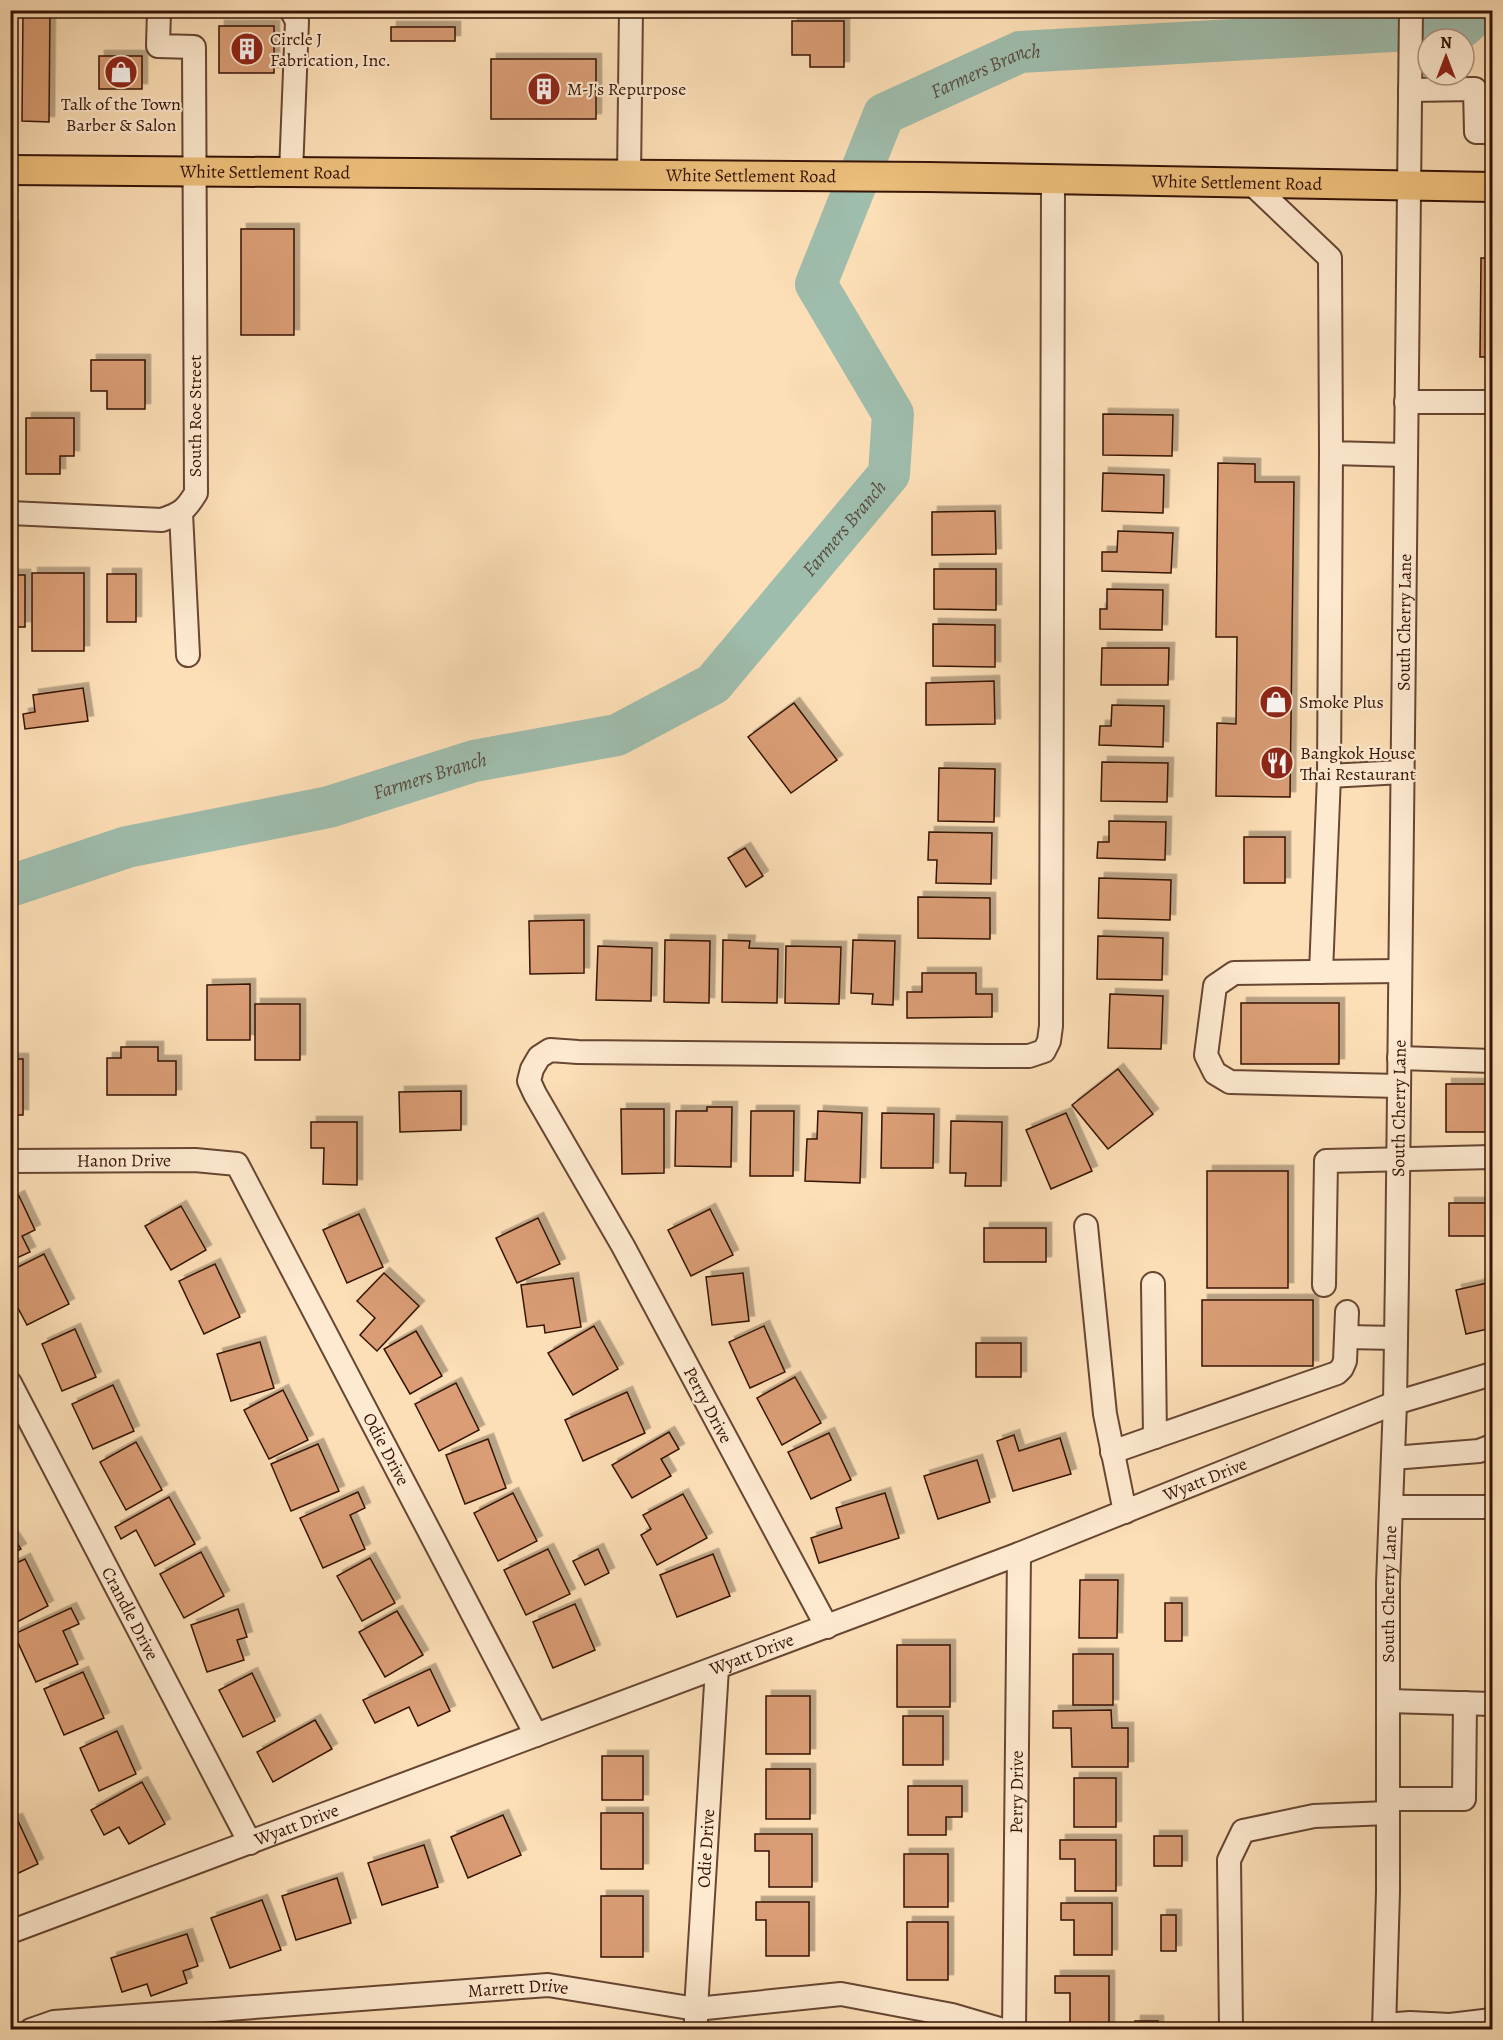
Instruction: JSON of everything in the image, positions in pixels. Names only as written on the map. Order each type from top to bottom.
[{"type":"main road","name":"White Settlement Road","points":[[10,170],[928,177],[1492,187]]},
{"type":"street","name":"South Roe Street","points":[[159,10],[158,46],[194,47],[196,494],[187,509],[181,513]]},
{"type":"street","points":[[291,10],[297,21],[291,172]]},
{"type":"street","points":[[628,175],[631,10]]},
{"type":"street","name":"South Cherry Lane","points":[[1384,2027],[1388,1806],[1388,1583],[1395,1403],[1400,1058],[1411,10]]},
{"type":"street","points":[[1410,80],[1475,89],[1476,132],[1492,132]]},
{"type":"street","name":"Perry Drive","points":[[827,1627],[623,1246],[529,1081],[532,1069],[539,1057],[550,1050],[1029,1056],[1044,1052],[1049,1041],[1053,179]]},
{"type":"street","points":[[1250,182],[1330,258],[1329,776],[1321,972]]},
{"type":"street","points":[[1406,402],[1492,402]]},
{"type":"street","points":[[1331,453],[1405,455]]},
{"type":"street","points":[[10,513],[162,520],[181,513],[188,655]]},
{"type":"street","points":[[1329,776],[1402,771]]},
{"type":"street","points":[[1399,1086],[1230,1082],[1215,1072],[1206,1055],[1215,986],[1234,973],[1400,970]]},
{"type":"street","points":[[1400,1058],[1492,1061]]},
{"type":"street","points":[[1324,1285],[1326,1161],[1492,1157]]},
{"type":"street","name":"Hanon Drive","points":[[10,1161],[195,1160],[237,1164]]},
{"type":"street","name":"Odie Drive","points":[[237,1164],[536,1735]]},
{"type":"street","points":[[1086,1226],[1105,1414],[1125,1512]]},
{"type":"street","points":[[1154,1284],[1155,1437]]},
{"type":"street","points":[[1112,1452],[1331,1376],[1342,1368],[1345,1361],[1347,1312]]},
{"type":"street","points":[[1346,1337],[1396,1338]]},
{"type":"street","name":"Wyatt Drive","points":[[10,1932],[1019,1554],[1395,1403],[1492,1374]]},
{"type":"street","name":"Crandle Drive","points":[[10,1383],[250,1843]]},
{"type":"street","points":[[1393,1458],[1479,1451],[1492,1446]]},
{"type":"street","points":[[1391,1507],[1492,1508]]},
{"type":"street","name":"Perry Drive","points":[[1014,2030],[1019,1554]]},
{"type":"street","name":"Odie Drive","points":[[696,2019],[717,1668]]},
{"type":"street","points":[[1388,1701],[1492,1704]]},
{"type":"street","points":[[1231,2030],[1229,1860],[1243,1831],[1314,1816],[1464,1799],[1465,1703]]},
{"type":"street","name":"Marrett Drive","points":[[31,2030],[54,2022],[549,1985],[696,2019],[842,1994],[952,2015],[1003,2030]]},
{"type":"street","points":[[1384,2027],[1410,2023],[1450,2025],[1492,2020]]},
{"type":"building","points":[[23,10],[50,10],[49,122],[22,121]]},
{"type":"building","points":[[792,21],[844,21],[844,67],[810,67],[810,55],[792,55]]},
{"type":"building","name":"Circle J Fabrication, Inc.","points":[[219,26],[274,26],[274,73],[219,73]]},
{"type":"building","points":[[391,27],[455,27],[455,41],[391,41]]},
{"type":"building","name":"Talk of the Town Barber & Salon","points":[[99,56],[142,56],[142,89],[99,89]]},
{"type":"building","name":"M-J's Repurpose","points":[[491,59],[596,59],[596,119],[491,119]]},
{"type":"building","points":[[10,227],[13,227],[13,284],[10,284]]},
{"type":"building","points":[[241,229],[294,229],[294,335],[241,335]]},
{"type":"building","points":[[1481,258],[1492,258],[1492,357],[1480,357]]},
{"type":"building","points":[[91,360],[145,360],[145,409],[107,409],[107,391],[91,391]]},
{"type":"building","points":[[1103,414],[1173,415],[1172,456],[1103,455]]},
{"type":"building","points":[[26,418],[74,418],[74,456],[60,456],[60,474],[26,474]]},
{"type":"building","points":[[1218,463],[1255,464],[1255,482],[1294,482],[1290,797],[1216,796],[1217,723],[1236,724],[1237,637],[1216,637]]},
{"type":"building","points":[[1103,473],[1164,475],[1163,513],[1102,511]]},
{"type":"building","points":[[995,511],[996,554],[932,555],[932,512]]},
{"type":"building","points":[[1118,531],[1173,533],[1171,573],[1102,571],[1102,552],[1117,552]]},
{"type":"building","points":[[934,569],[996,569],[996,610],[934,609]]},
{"type":"building","points":[[32,573],[84,573],[84,651],[32,651]]},
{"type":"building","points":[[107,574],[136,574],[136,622],[107,622]]},
{"type":"building","points":[[10,575],[25,575],[25,627],[10,627]]},
{"type":"building","points":[[1107,589],[1163,590],[1162,630],[1100,629],[1100,609],[1107,609]]},
{"type":"building","points":[[933,624],[995,625],[995,667],[933,666]]},
{"type":"building","points":[[1102,648],[1169,648],[1168,685],[1101,685]]},
{"type":"building","points":[[994,681],[995,724],[926,725],[926,683]]},
{"type":"building","points":[[83,688],[88,721],[25,729],[23,714],[35,712],[33,695]]},
{"type":"building","points":[[794,703],[837,760],[791,793],[748,737]]},
{"type":"building","points":[[1112,705],[1164,706],[1163,747],[1099,745],[1100,726],[1111,726]]},
{"type":"building","points":[[1102,762],[1168,763],[1167,802],[1101,801]]},
{"type":"building","points":[[939,768],[995,769],[994,822],[938,821]]},
{"type":"building","points":[[1109,821],[1166,822],[1165,860],[1097,858],[1098,842],[1109,842]]},
{"type":"building","points":[[929,832],[992,833],[991,884],[936,883],[937,860],[928,860]]},
{"type":"building","points":[[1244,837],[1285,837],[1285,883],[1244,883]]},
{"type":"building","points":[[745,848],[763,876],[746,887],[728,858]]},
{"type":"building","points":[[1099,878],[1171,880],[1170,920],[1098,918]]},
{"type":"building","points":[[918,897],[990,898],[990,939],[918,938]]},
{"type":"building","points":[[584,920],[584,973],[530,974],[529,921]]},
{"type":"building","points":[[1098,936],[1163,938],[1162,980],[1097,979]]},
{"type":"building","points":[[665,940],[710,941],[709,1003],[664,1002]]},
{"type":"building","points":[[723,940],[750,941],[749,948],[778,949],[777,1003],[722,1002]]},
{"type":"building","points":[[853,940],[895,941],[893,1005],[872,1004],[873,994],[851,993]]},
{"type":"building","points":[[598,946],[652,948],[651,1001],[596,1000]]},
{"type":"building","points":[[786,946],[841,947],[839,1004],[785,1003]]},
{"type":"building","points":[[922,973],[976,973],[976,994],[992,994],[992,1017],[907,1018],[907,992],[922,992]]},
{"type":"building","points":[[250,984],[250,1040],[207,1040],[207,985]]},
{"type":"building","points":[[1110,994],[1163,996],[1161,1049],[1108,1048]]},
{"type":"building","points":[[1241,1003],[1339,1003],[1339,1064],[1241,1064]]},
{"type":"building","points":[[255,1004],[300,1004],[300,1060],[255,1060]]},
{"type":"building","points":[[121,1047],[158,1047],[158,1061],[176,1061],[176,1095],[107,1095],[107,1058],[121,1058]]},
{"type":"building","points":[[10,1059],[23,1059],[23,1115],[10,1115]]},
{"type":"building","points":[[1118,1069],[1153,1114],[1108,1149],[1072,1105]]},
{"type":"building","points":[[1446,1084],[1492,1084],[1492,1132],[1446,1132]]},
{"type":"building","points":[[461,1091],[461,1130],[400,1132],[399,1092]]},
{"type":"building","points":[[707,1107],[732,1107],[731,1167],[675,1166],[676,1111],[707,1111]]},
{"type":"building","points":[[621,1109],[664,1109],[664,1173],[622,1174]]},
{"type":"building","points":[[751,1111],[794,1111],[793,1176],[750,1176]]},
{"type":"building","points":[[818,1111],[862,1113],[860,1183],[805,1181],[807,1139],[817,1139]]},
{"type":"building","points":[[882,1113],[934,1114],[933,1168],[881,1168]]},
{"type":"building","points":[[1066,1113],[1092,1171],[1051,1189],[1026,1130]]},
{"type":"building","points":[[951,1121],[1002,1122],[1001,1186],[965,1186],[966,1173],[950,1173]]},
{"type":"building","points":[[311,1122],[357,1122],[357,1185],[323,1184],[324,1148],[311,1148]]},
{"type":"building","points":[[1207,1171],[1288,1171],[1288,1288],[1207,1288]]},
{"type":"building","points":[[19,1196],[35,1230],[22,1236],[30,1252],[10,1261],[10,1201]]},
{"type":"building","points":[[1449,1203],[1492,1203],[1492,1236],[1449,1236]]},
{"type":"building","points":[[181,1206],[206,1250],[171,1270],[145,1226]]},
{"type":"building","points":[[710,1209],[733,1255],[691,1276],[668,1230]]},
{"type":"building","points":[[359,1214],[383,1267],[347,1283],[323,1230]]},
{"type":"building","points":[[538,1218],[560,1264],[517,1283],[496,1238]]},
{"type":"building","points":[[984,1228],[1046,1228],[1046,1262],[984,1262]]},
{"type":"building","points":[[44,1254],[69,1304],[27,1325],[10,1293],[10,1271]]},
{"type":"building","points":[[215,1264],[240,1317],[204,1334],[179,1281]]},
{"type":"building","points":[[384,1273],[419,1306],[377,1351],[360,1335],[375,1318],[357,1301]]},
{"type":"building","points":[[743,1273],[749,1321],[712,1325],[706,1277]]},
{"type":"building","points":[[573,1278],[581,1327],[545,1333],[544,1325],[527,1327],[521,1285]]},
{"type":"building","points":[[1492,1282],[1492,1328],[1466,1334],[1456,1290]]},
{"type":"building","points":[[1202,1300],[1313,1300],[1313,1366],[1202,1366]]},
{"type":"building","points":[[594,1326],[618,1369],[573,1395],[548,1353]]},
{"type":"building","points":[[764,1326],[785,1372],[750,1388],[729,1342]]},
{"type":"building","points":[[75,1329],[96,1377],[62,1391],[42,1344]]},
{"type":"building","points":[[416,1331],[442,1376],[410,1394],[384,1349]]},
{"type":"building","points":[[260,1342],[274,1388],[231,1401],[217,1354]]},
{"type":"building","points":[[976,1343],[1021,1343],[1021,1377],[976,1377]]},
{"type":"building","points":[[795,1377],[821,1423],[782,1445],[757,1398]]},
{"type":"building","points":[[456,1383],[479,1430],[439,1451],[415,1404]]},
{"type":"building","points":[[113,1385],[134,1431],[93,1449],[72,1404]]},
{"type":"building","points":[[283,1390],[308,1440],[269,1459],[244,1410]]},
{"type":"building","points":[[627,1392],[645,1433],[583,1461],[565,1420]]},
{"type":"building","points":[[669,1432],[679,1449],[661,1459],[671,1476],[632,1498],[612,1465]]},
{"type":"building","points":[[829,1433],[851,1480],[811,1499],[788,1452]]},
{"type":"building","points":[[1014,1435],[1019,1451],[1060,1438],[1071,1474],[1013,1491],[997,1441]]},
{"type":"building","points":[[488,1439],[506,1488],[465,1504],[446,1455]]},
{"type":"building","points":[[136,1442],[162,1490],[126,1510],[100,1462]]},
{"type":"building","points":[[318,1444],[339,1491],[291,1511],[271,1464]]},
{"type":"building","points":[[977,1460],[990,1502],[938,1519],[924,1476]]},
{"type":"building","points":[[358,1492],[365,1508],[350,1515],[365,1549],[323,1568],[300,1518]]},
{"type":"building","points":[[513,1493],[537,1541],[498,1561],[474,1513]]},
{"type":"building","points":[[885,1493],[899,1538],[819,1563],[811,1538],[842,1528],[836,1508]]},
{"type":"building","points":[[683,1494],[707,1538],[657,1565],[641,1535],[651,1529],[643,1515]]},
{"type":"building","points":[[169,1497],[195,1544],[155,1566],[136,1530],[121,1539],[115,1527]]},
{"type":"building","points":[[10,1533],[21,1549],[10,1555]]},
{"type":"building","points":[[548,1549],[570,1594],[526,1615],[504,1570]]},
{"type":"building","points":[[598,1549],[609,1573],[585,1585],[573,1561]]},
{"type":"building","points":[[201,1552],[224,1596],[184,1618],[160,1574]]},
{"type":"building","points":[[713,1554],[730,1596],[677,1617],[660,1575]]},
{"type":"building","points":[[370,1558],[395,1603],[362,1621],[337,1576]]},
{"type":"building","points":[[25,1559],[48,1606],[13,1624],[10,1620],[10,1566]]},
{"type":"building","points":[[1080,1580],[1118,1580],[1117,1638],[1079,1638]]},
{"type":"building","points":[[1165,1603],[1182,1603],[1182,1641],[1165,1641]]},
{"type":"building","points":[[575,1604],[595,1650],[553,1668],[533,1622]]},
{"type":"building","points":[[71,1608],[79,1624],[63,1631],[78,1664],[36,1682],[14,1634]]},
{"type":"building","points":[[238,1609],[247,1637],[237,1640],[244,1660],[207,1672],[191,1625]]},
{"type":"building","points":[[397,1611],[423,1655],[385,1677],[359,1632]]},
{"type":"building","points":[[897,1645],[950,1645],[950,1707],[897,1707]]},
{"type":"building","points":[[1073,1654],[1113,1654],[1113,1705],[1073,1705]]},
{"type":"building","points":[[430,1669],[450,1711],[418,1726],[409,1707],[375,1723],[363,1700]]},
{"type":"building","points":[[83,1672],[104,1718],[64,1735],[44,1689]]},
{"type":"building","points":[[252,1673],[275,1721],[243,1737],[219,1690]]},
{"type":"building","points":[[766,1696],[810,1696],[810,1754],[766,1754]]},
{"type":"building","points":[[1111,1710],[1112,1728],[1128,1728],[1128,1767],[1072,1767],[1071,1728],[1053,1728],[1053,1711]]},
{"type":"building","points":[[903,1716],[943,1716],[943,1765],[903,1765]]},
{"type":"building","points":[[315,1720],[332,1749],[273,1782],[257,1752]]},
{"type":"building","points":[[117,1731],[136,1774],[99,1791],[80,1748]]},
{"type":"building","points":[[602,1756],[643,1756],[643,1800],[602,1800]]},
{"type":"building","points":[[766,1769],[810,1769],[810,1819],[766,1819]]},
{"type":"building","points":[[1074,1778],[1116,1778],[1116,1827],[1074,1827]]},
{"type":"building","points":[[142,1782],[165,1824],[129,1844],[119,1827],[104,1835],[91,1810]]},
{"type":"building","points":[[908,1786],[962,1786],[962,1817],[946,1817],[946,1835],[908,1835]]},
{"type":"building","points":[[601,1813],[643,1813],[643,1869],[601,1869]]},
{"type":"building","points":[[503,1815],[521,1855],[468,1878],[451,1837]]},
{"type":"building","points":[[17,1819],[38,1864],[10,1877],[10,1822]]},
{"type":"building","points":[[755,1834],[812,1834],[812,1887],[769,1887],[769,1851],[755,1851]]},
{"type":"building","points":[[1154,1836],[1182,1836],[1182,1866],[1154,1866]]},
{"type":"building","points":[[1060,1840],[1116,1840],[1116,1891],[1075,1891],[1075,1859],[1060,1859]]},
{"type":"building","points":[[424,1845],[438,1887],[382,1905],[368,1863]]},
{"type":"building","points":[[904,1854],[948,1854],[948,1907],[904,1907]]},
{"type":"building","points":[[337,1878],[351,1923],[296,1940],[282,1896]]},
{"type":"building","points":[[1492,1883],[1492,1959],[1491,1959]]},
{"type":"building","points":[[601,1896],[643,1896],[643,1957],[601,1957]]},
{"type":"building","points":[[262,1900],[281,1950],[230,1968],[211,1918]]},
{"type":"building","points":[[756,1902],[809,1902],[809,1956],[766,1956],[766,1920],[756,1920]]},
{"type":"building","points":[[1061,1903],[1112,1903],[1112,1955],[1074,1955],[1074,1920],[1061,1920]]},
{"type":"building","points":[[1161,1915],[1176,1915],[1176,1951],[1161,1951]]},
{"type":"building","points":[[907,1922],[948,1922],[948,1980],[907,1980]]},
{"type":"building","points":[[187,1934],[198,1966],[183,1971],[187,1983],[151,1996],[147,1984],[122,1992],[111,1958]]},
{"type":"building","points":[[1055,1976],[1109,1976],[1109,2030],[1070,2030],[1070,1993],[1055,1993]]},
{"type":"building","points":[[1135,2021],[1158,2021],[1158,2030],[1135,2030]]},
{"type":"waterway","name":"Farmers Branch","points":[[10,886],[127,847],[329,807],[474,761],[617,735],[713,684],[889,474],[893,414],[816,284],[884,114],[1020,52],[1462,27],[1481,10]]},
{"type":"place","name":"Circle J Fabrication, Inc.","points":[[247,49]]},
{"type":"place","name":"Talk of the Town Barber & Salon","points":[[121,72]]},
{"type":"place","name":"M-J's Repurpose","points":[[544,89]]},
{"type":"place","name":"Smoke Plus","points":[[1276,702]]},
{"type":"place","name":"Bangkok House Thai Restaurant","points":[[1277,763]]}]
